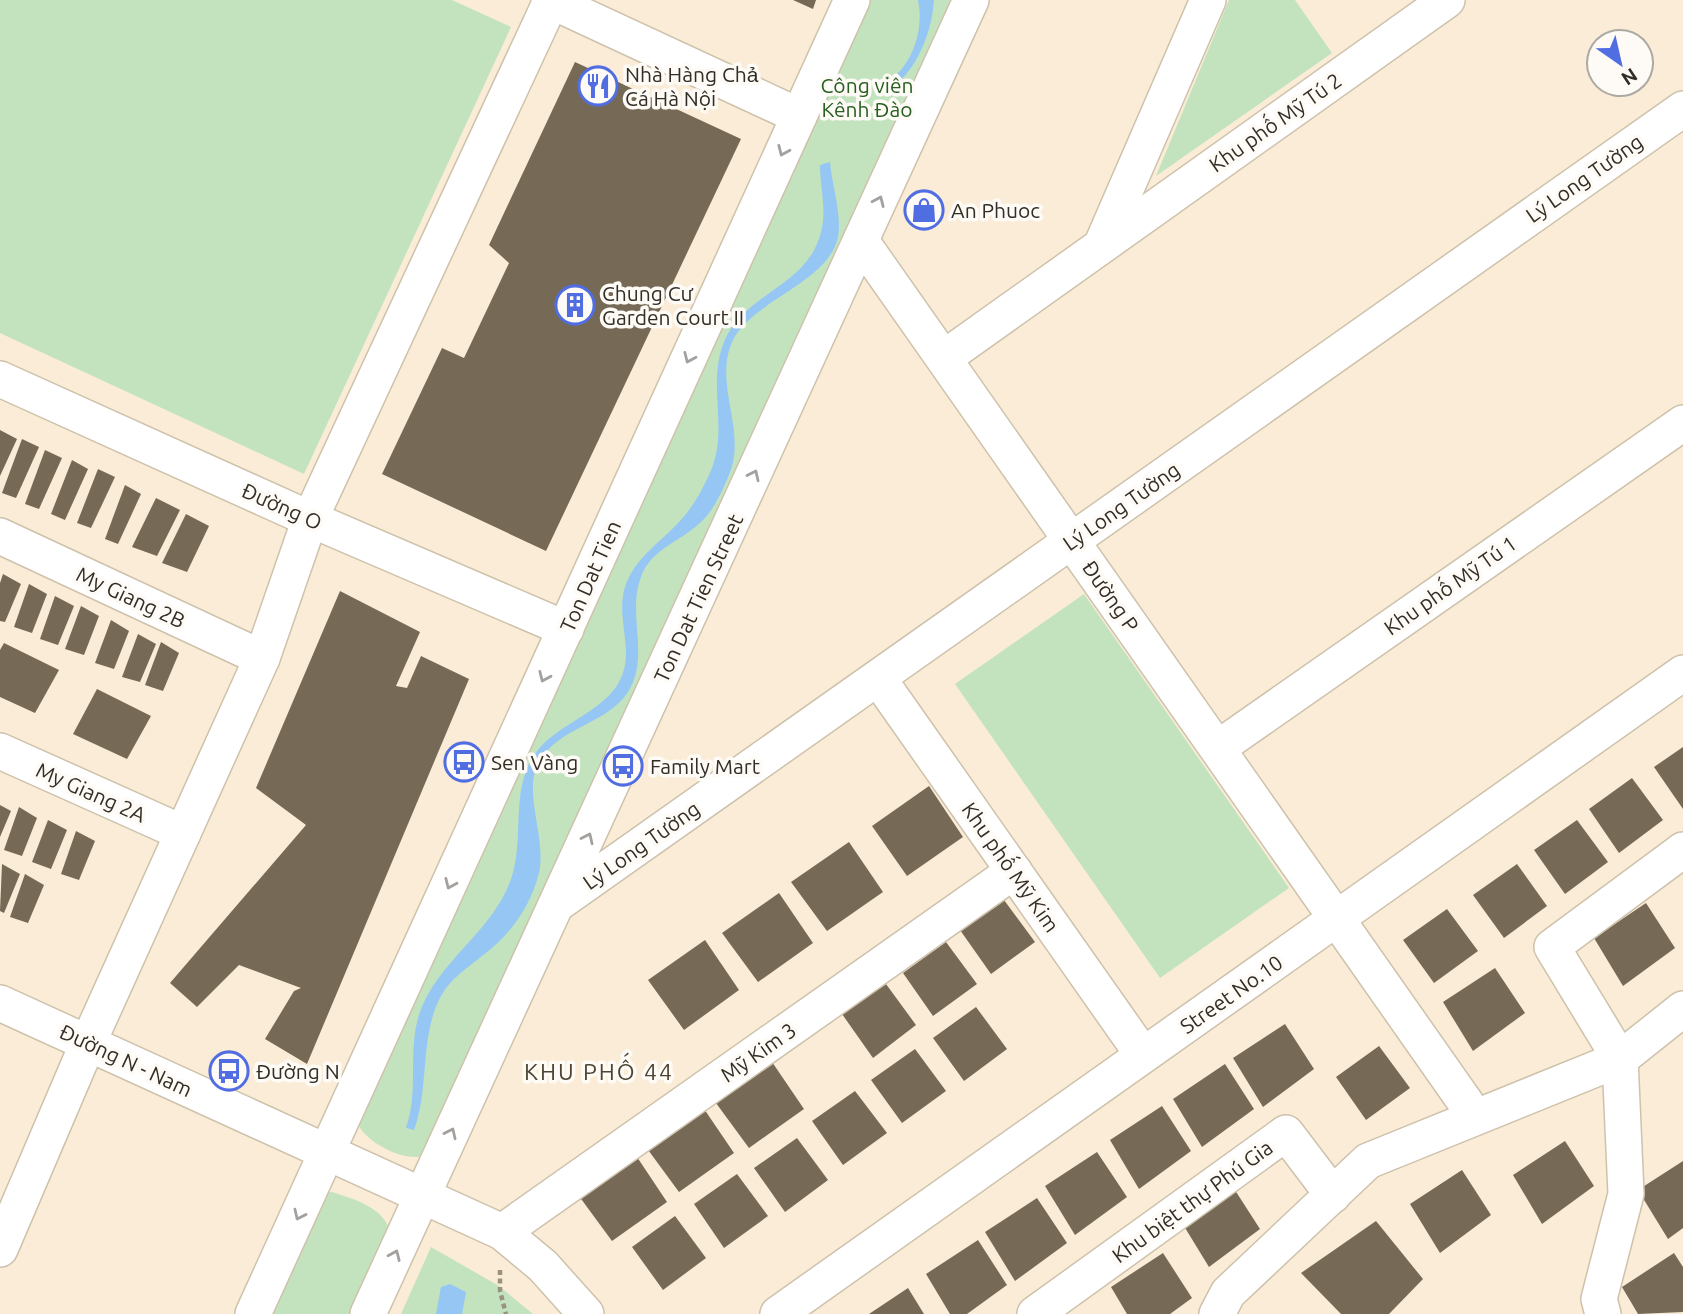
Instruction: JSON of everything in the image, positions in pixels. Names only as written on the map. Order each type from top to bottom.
[{"type":"street","points":[[1,1244],[88,1043],[262,658],[310,519],[550,0],[799,116]]},
{"type":"street","name":"Ton Dat Tien","points":[[253,1314],[852,0]]},
{"type":"street","name":"Ton Dat Tien Street","points":[[422,1195],[559,903],[971,0]]},
{"type":"street","points":[[1102,245],[1208,0]]},
{"type":"street","name":"Khu phố Mỹ Tú 2","points":[[944,358],[1447,0]]},
{"type":"street","name":"Lý Long Tường","points":[[559,903],[1683,108]]},
{"type":"street","name":"Đường P","points":[[861,240],[1338,918]]},
{"type":"street","name":"Đường O","points":[[0,379],[310,519],[566,629]]},
{"type":"street","name":"Khu phố Mỹ Tú 1","points":[[1218,748],[1683,423]]},
{"type":"street","name":"My Giang 2B","points":[[0,536],[262,658]]},
{"type":"street","name":"Street No.10","points":[[778,1314],[1683,673]]},
{"type":"street","name":"Khu phố Mỹ Kim","points":[[878,678],[1143,1055]]},
{"type":"street","name":"My Giang 2A","points":[[0,751],[183,833]]},
{"type":"street","points":[[1603,1314],[1599,1299],[1626,1194],[1620,1059],[1552,947],[1683,850]]},
{"type":"street","name":"Mỹ Kim 3","points":[[502,1232],[1014,872]]},
{"type":"street","points":[[1338,918],[1475,1115]]},
{"type":"street","name":"Đường N - Nam","points":[[0,1003],[422,1195]]},
{"type":"street","points":[[1217,1314],[1228,1293],[1368,1161],[1475,1115],[1620,1059],[1683,1009]]},
{"type":"street","name":"Khu biệt thự Phú Gia","points":[[1035,1314],[1286,1133],[1332,1195]]},
{"type":"street","points":[[368,1314],[422,1195],[502,1232],[543,1265],[586,1314]]},
{"type":"green space","points":[[0,0],[452,0],[511,27],[304,474],[0,333]]},
{"type":"green space","name":"Công viên Kênh Đào","points":[[866,0],[957,0],[425,1155],[417,1157],[397,1154],[367,1136],[357,1122]]},
{"type":"green space","points":[[1229,0],[1295,0],[1332,53],[1156,176]]},
{"type":"green space","points":[[1084,594],[1289,888],[1160,978],[955,684]]},
{"type":"green space","points":[[332,1192],[374,1210],[390,1231],[355,1314],[260,1314],[323,1193]]},
{"type":"green space","points":[[431,1247],[499,1286],[533,1314],[401,1314]]},
{"type":"water","points":[[918,0],[934,0],[924,43],[901,80],[878,97],[878,88],[899,73],[913,51],[919,26]]},
{"type":"water","points":[[830,162],[839,219],[838,237],[832,253],[806,279],[757,313],[733,340],[726,373],[735,441],[729,475],[707,515],[652,559],[641,577],[636,607],[637,666],[626,695],[606,713],[559,740],[540,760],[533,786],[541,859],[535,886],[510,930],[454,979],[441,996],[430,1028],[419,1114],[414,1130],[406,1128],[412,1096],[415,1034],[424,1002],[444,970],[493,912],[511,879],[517,850],[521,792],[529,764],[547,741],[606,698],[622,675],[626,649],[622,610],[626,584],[636,565],[673,529],[694,503],[712,468],[718,437],[717,374],[724,342],[733,325],[745,312],[790,278],[814,251],[821,232],[823,215],[820,165]]},
{"type":"water","points":[[450,1284],[466,1292],[462,1314],[436,1314],[441,1287]]},
{"type":"building","points":[[793,0],[816,0],[813,9]]},
{"type":"building","name":"Chung Cư Garden Court II","points":[[575,62],[741,139],[546,551],[382,474],[442,348],[464,358],[509,263],[489,245]]},
{"type":"building","points":[[0,430],[17,439],[0,476]]},
{"type":"building","points":[[22,439],[39,447],[16,498],[2,493]]},
{"type":"building","points":[[45,450],[62,458],[39,509],[25,504]]},
{"type":"building","points":[[72,460],[88,469],[65,520],[51,514]]},
{"type":"building","points":[[98,469],[115,477],[91,528],[77,523]]},
{"type":"building","points":[[125,485],[141,494],[118,544],[105,539]]},
{"type":"building","points":[[156,498],[180,510],[157,556],[132,547]]},
{"type":"building","points":[[186,514],[209,526],[187,572],[162,563]]},
{"type":"building","points":[[3,574],[21,584],[5,622],[0,621],[0,583]]},
{"type":"building","points":[[29,584],[47,594],[32,633],[14,627]]},
{"type":"building","points":[[340,591],[420,632],[396,686],[407,688],[421,656],[469,679],[307,1064],[265,1039],[294,991],[301,988],[239,965],[197,1007],[170,983],[306,825],[256,788]]},
{"type":"building","points":[[55,596],[74,606],[58,645],[40,639]]},
{"type":"building","points":[[81,606],[99,616],[84,655],[65,649]]},
{"type":"building","points":[[111,620],[129,631],[114,669],[95,663]]},
{"type":"building","points":[[138,634],[156,644],[140,682],[122,677]]},
{"type":"building","points":[[161,642],[179,653],[163,691],[145,685]]},
{"type":"building","points":[[4,643],[59,670],[35,713],[0,697],[0,650]]},
{"type":"building","points":[[97,689],[151,716],[127,759],[73,734]]},
{"type":"building","points":[[1683,747],[1683,809],[1654,767]]},
{"type":"building","points":[[1632,778],[1663,820],[1619,853],[1589,809]]},
{"type":"building","points":[[929,786],[963,837],[907,876],[872,826]]},
{"type":"building","points":[[0,805],[11,811],[0,837]]},
{"type":"building","points":[[19,807],[37,818],[22,856],[4,850]]},
{"type":"building","points":[[48,820],[67,830],[51,869],[32,862]]},
{"type":"building","points":[[1577,820],[1608,862],[1565,894],[1534,850]]},
{"type":"building","points":[[76,831],[95,841],[79,880],[61,874]]},
{"type":"building","points":[[849,842],[883,892],[827,931],[791,882]]},
{"type":"building","points":[[2,864],[20,874],[4,913],[0,911]]},
{"type":"building","points":[[1517,864],[1547,906],[1504,938],[1473,895]]},
{"type":"building","points":[[25,874],[44,885],[28,923],[10,917]]},
{"type":"building","points":[[779,893],[813,943],[758,982],[722,933]]},
{"type":"building","points":[[1004,900],[1035,942],[991,974],[960,930]]},
{"type":"building","points":[[1646,903],[1675,948],[1623,986],[1594,938]]},
{"type":"building","points":[[1447,909],[1478,951],[1434,983],[1403,940]]},
{"type":"building","points":[[705,940],[739,990],[684,1030],[648,980]]},
{"type":"building","points":[[946,942],[977,984],[933,1016],[903,973]]},
{"type":"building","points":[[1495,968],[1525,1013],[1473,1051],[1443,1002]]},
{"type":"building","points":[[886,984],[916,1025],[873,1058],[842,1014]]},
{"type":"building","points":[[976,1007],[1007,1049],[964,1081],[933,1038]]},
{"type":"building","points":[[1285,1024],[1314,1069],[1263,1107],[1233,1058]]},
{"type":"building","points":[[1379,1046],[1410,1088],[1366,1120],[1336,1077]]},
{"type":"building","points":[[915,1049],[946,1091],[902,1123],[871,1080]]},
{"type":"building","points":[[770,1059],[804,1109],[749,1148],[713,1099]]},
{"type":"building","points":[[1225,1064],[1254,1109],[1202,1147],[1173,1099]]},
{"type":"building","points":[[855,1091],[887,1133],[843,1165],[812,1121]]},
{"type":"building","points":[[700,1103],[734,1153],[679,1192],[643,1143]]},
{"type":"building","points":[[1162,1106],[1191,1151],[1139,1189],[1110,1140]]},
{"type":"building","points":[[797,1138],[828,1180],[785,1212],[754,1168]]},
{"type":"building","points":[[1565,1141],[1594,1186],[1542,1224],[1513,1175]]},
{"type":"building","points":[[633,1151],[667,1202],[612,1241],[576,1192]]},
{"type":"building","points":[[1097,1152],[1127,1197],[1075,1235],[1045,1186]]},
{"type":"building","points":[[1683,1161],[1683,1228],[1668,1239],[1638,1190]]},
{"type":"building","points":[[1462,1170],[1491,1215],[1440,1253],[1410,1204]]},
{"type":"building","points":[[737,1174],[768,1216],[724,1248],[694,1204]]},
{"type":"building","points":[[1231,1184],[1260,1229],[1209,1267],[1179,1218]]},
{"type":"building","points":[[1037,1198],[1067,1243],[1015,1281],[985,1232]]},
{"type":"building","points":[[675,1216],[706,1258],[663,1290],[632,1247]]},
{"type":"building","points":[[1376,1221],[1423,1279],[1389,1314],[1341,1314],[1301,1273]]},
{"type":"building","points":[[978,1240],[1007,1285],[967,1314],[950,1314],[926,1274]]},
{"type":"building","points":[[1163,1253],[1192,1298],[1170,1314],[1127,1314],[1111,1287]]},
{"type":"building","points":[[1674,1253],[1683,1267],[1683,1312],[1638,1314],[1622,1287]]},
{"type":"building","points":[[908,1288],[924,1314],[869,1314]]},
{"type":"place","name":"Nhà Hàng Chả Cá Hà Nội","points":[[598,86]]},
{"type":"place","name":"An Phuoc","points":[[924,210]]},
{"type":"place","name":"Chung Cư Garden Court II","points":[[575,305]]},
{"type":"place","name":"Sen Vàng","points":[[464,762]]},
{"type":"place","name":"Family Mart","points":[[623,766]]},
{"type":"place","name":"Đường N","points":[[229,1071]]},
{"type":"district","name":"KHU PHỐ 44","points":[[599,1071]]}]
